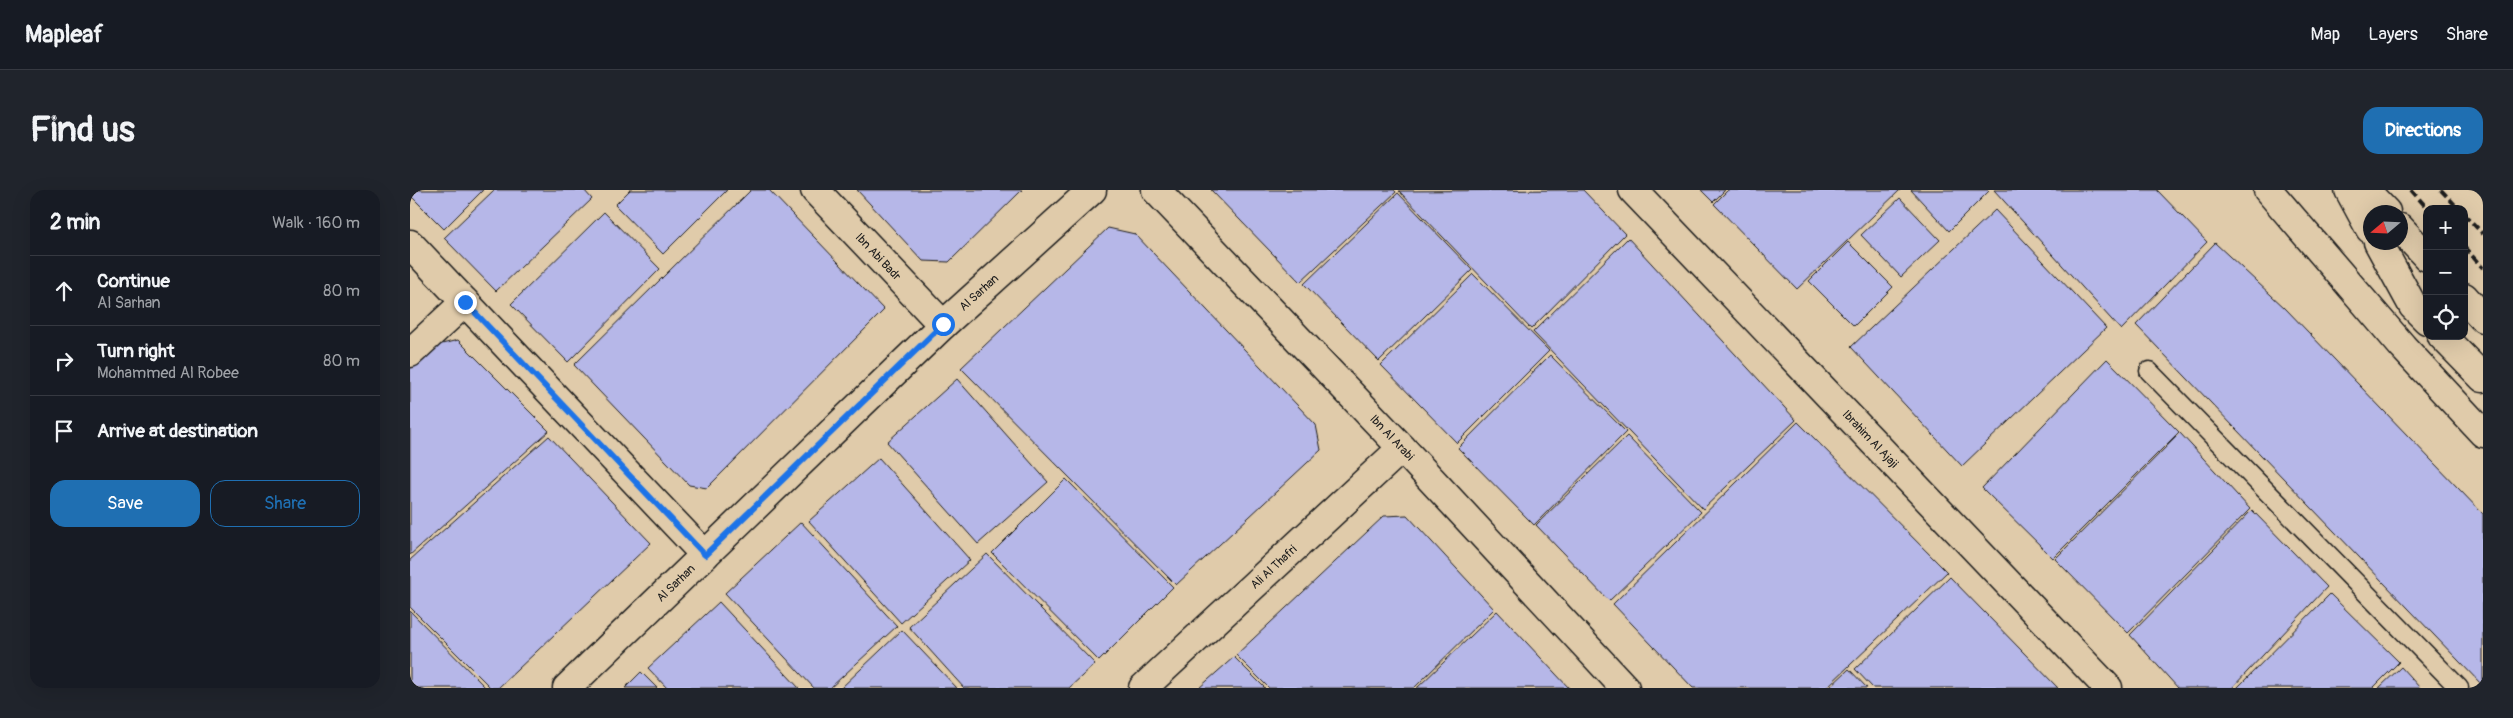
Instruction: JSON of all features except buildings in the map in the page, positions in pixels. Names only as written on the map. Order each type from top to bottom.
[{"type":"main road","name":"Ibn Abi Badr","points":[[815,190],[943,324]]},
{"type":"main road","name":"Al Sarhan","points":[[567,688],[943,324],[1092,190]]},
{"type":"main road","name":"Ibn Al Arabi","points":[[1156,190],[1402,448],[1626,688]]},
{"type":"main road","name":"Ibrahim Al Ajaji","points":[[1633,190],[2108,688]]},
{"type":"main road","points":[[2268,190],[2403,347],[2483,433]]},
{"type":"main road","points":[[2349,190],[2363,216]]},
{"type":"main road","points":[[2366,190],[2380,205]]},
{"type":"main road","points":[[2408,237],[2423,253]]},
{"type":"main road","points":[[410,244],[705,555]]},
{"type":"main road","points":[[2382,250],[2413,306],[2423,316]]},
{"type":"main road","points":[[2468,301],[2483,318]]},
{"type":"main road","points":[[410,353],[465,302]]},
{"type":"main road","points":[[2446,340],[2483,378]]},
{"type":"main road","name":"Ali Al Thafri","points":[[1143,688],[1402,448]]},
{"type":"lane","points":[[2148,371],[2458,688]]},
{"type":"railway","points":[[2411,190],[2424,205]]},
{"type":"railway","points":[[2441,190],[2455,205]]},
{"type":"railway","points":[[2468,218],[2483,234]]},
{"type":"railway","points":[[2467,250],[2483,268]]},
{"type":"route","points":[[465,302],[705,555],[943,324]]}]
